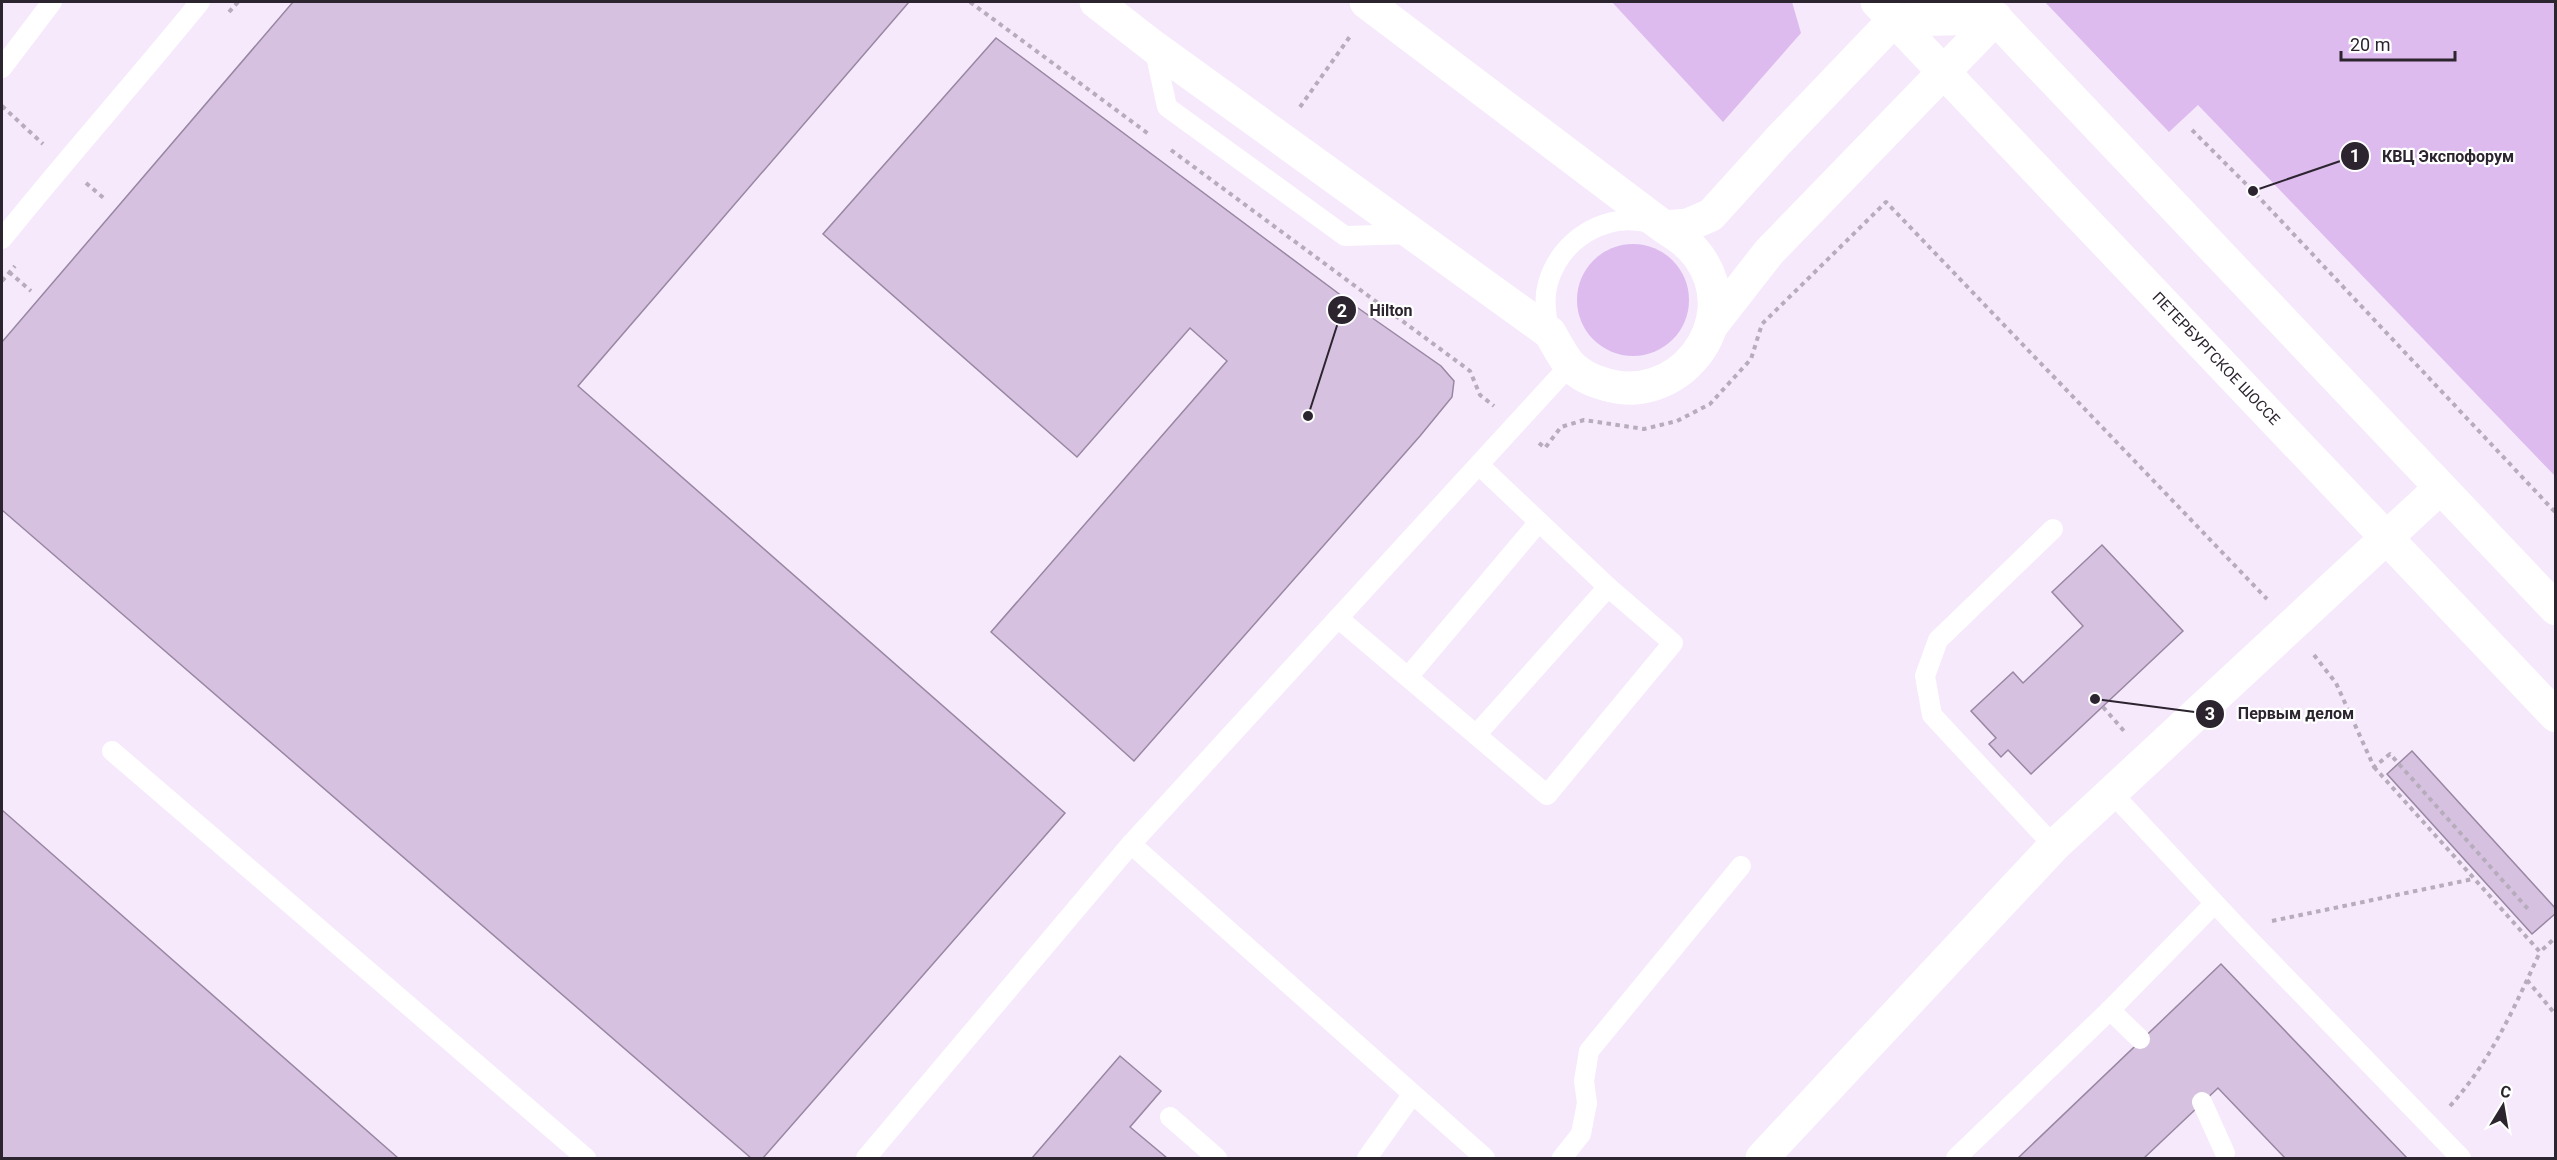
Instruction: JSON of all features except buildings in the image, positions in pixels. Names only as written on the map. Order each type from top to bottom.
[{"type":"street","points":[[1096,2],[1154,47],[1550,333],[1570,364],[1590,380],[1614,388],[1640,389],[1664,382],[1686,368],[1702,348],[1712,325],[1769,252],[1944,73],[1988,10]]},
{"type":"street","points":[[1369,4],[1664,228],[1684,240],[1700,257],[1710,278],[1714,301],[1712,325]]},
{"type":"street","points":[[1664,228],[1688,225],[1711,215],[1778,141],[1886,11],[1988,10],[2556,609]]},
{"type":"street","name":"ПЕТЕРБУРГСКОЕ ШОССЕ","points":[[1886,11],[2556,716]]},
{"type":"street","points":[[1762,1158],[2054,846],[2440,488]]},
{"type":"lane","points":[[2,68],[52,2]]},
{"type":"lane","points":[[2,239],[63,162],[148,66],[200,2]]},
{"type":"lane","points":[[1154,47],[1167,107],[1345,236],[1414,234]]},
{"type":"lane","points":[[1550,333],[1545,310],[1547,285],[1556,262],[1572,243],[1592,228],[1616,221],[1640,220],[1664,228]]},
{"type":"lane","points":[[866,1158],[1131,844],[1570,364]]},
{"type":"lane","points":[[1338,618],[1547,795],[1673,643],[1538,523],[1479,465]]},
{"type":"lane","points":[[1407,677],[1538,523]]},
{"type":"lane","points":[[2053,529],[1938,640],[1925,676],[1932,715],[2054,846]]},
{"type":"lane","points":[[1476,735],[1608,587]]},
{"type":"lane","points":[[112,751],[586,1158]]},
{"type":"lane","points":[[2111,792],[2214,903],[2461,1158]]},
{"type":"lane","points":[[1131,844],[1485,1158]]},
{"type":"lane","points":[[1562,1158],[1581,1134],[1587,1103],[1584,1081],[1589,1051],[1741,866]]},
{"type":"lane","points":[[1956,1158],[2110,1010],[2214,903]]},
{"type":"lane","points":[[2110,1010],[2140,1039]]},
{"type":"lane","points":[[1367,1158],[1412,1095]]},
{"type":"lane","points":[[2202,1102],[2225,1157]]},
{"type":"lane","points":[[1170,1117],[1216,1158]]},
{"type":"path","points":[[970,2],[1159,141]]},
{"type":"path","points":[[1279,136],[1369,4]]},
{"type":"path","points":[[2192,130],[2253,191],[2556,513]]},
{"type":"path","points":[[1168,148],[1470,371],[1480,395],[1545,448],[1561,427],[1584,420],[1644,429],[1677,421],[1710,404],[1751,359],[1762,324],[1886,202],[2292,625],[2336,682],[2373,767],[2540,952]]},
{"type":"path","points":[[1235,197],[1252,168]]},
{"type":"path","points":[[2,266],[32,291]]},
{"type":"path","points":[[2,281],[9,273]]},
{"type":"path","points":[[2373,767],[2390,753],[2528,909]]},
{"type":"path","points":[[2238,928],[2474,878]]},
{"type":"path","points":[[2431,1127],[2466,1089],[2502,1033],[2540,952],[2556,937]]},
{"type":"path","points":[[2527,980],[2556,1015]]},
{"type":"shaded area","points":[[1612,2],[1792,2],[1801,33],[1723,122]]},
{"type":"shaded area","points":[[2045,2],[2555,2],[2555,476],[2198,105],[2169,132]]},
{"type":"shaded area","points":[[1633,244],[1655,248],[1673,260],[1685,278],[1689,300],[1685,322],[1673,340],[1655,352],[1633,356],[1611,352],[1593,340],[1581,322],[1577,300],[1581,278],[1593,260],[1611,248]]},
{"type":"place","name":"КВЦ Экспофорум","points":[[2253,191]]},
{"type":"place","name":"Hilton","points":[[1308,416]]},
{"type":"place","name":"Первым делом","points":[[2095,699]]}]
